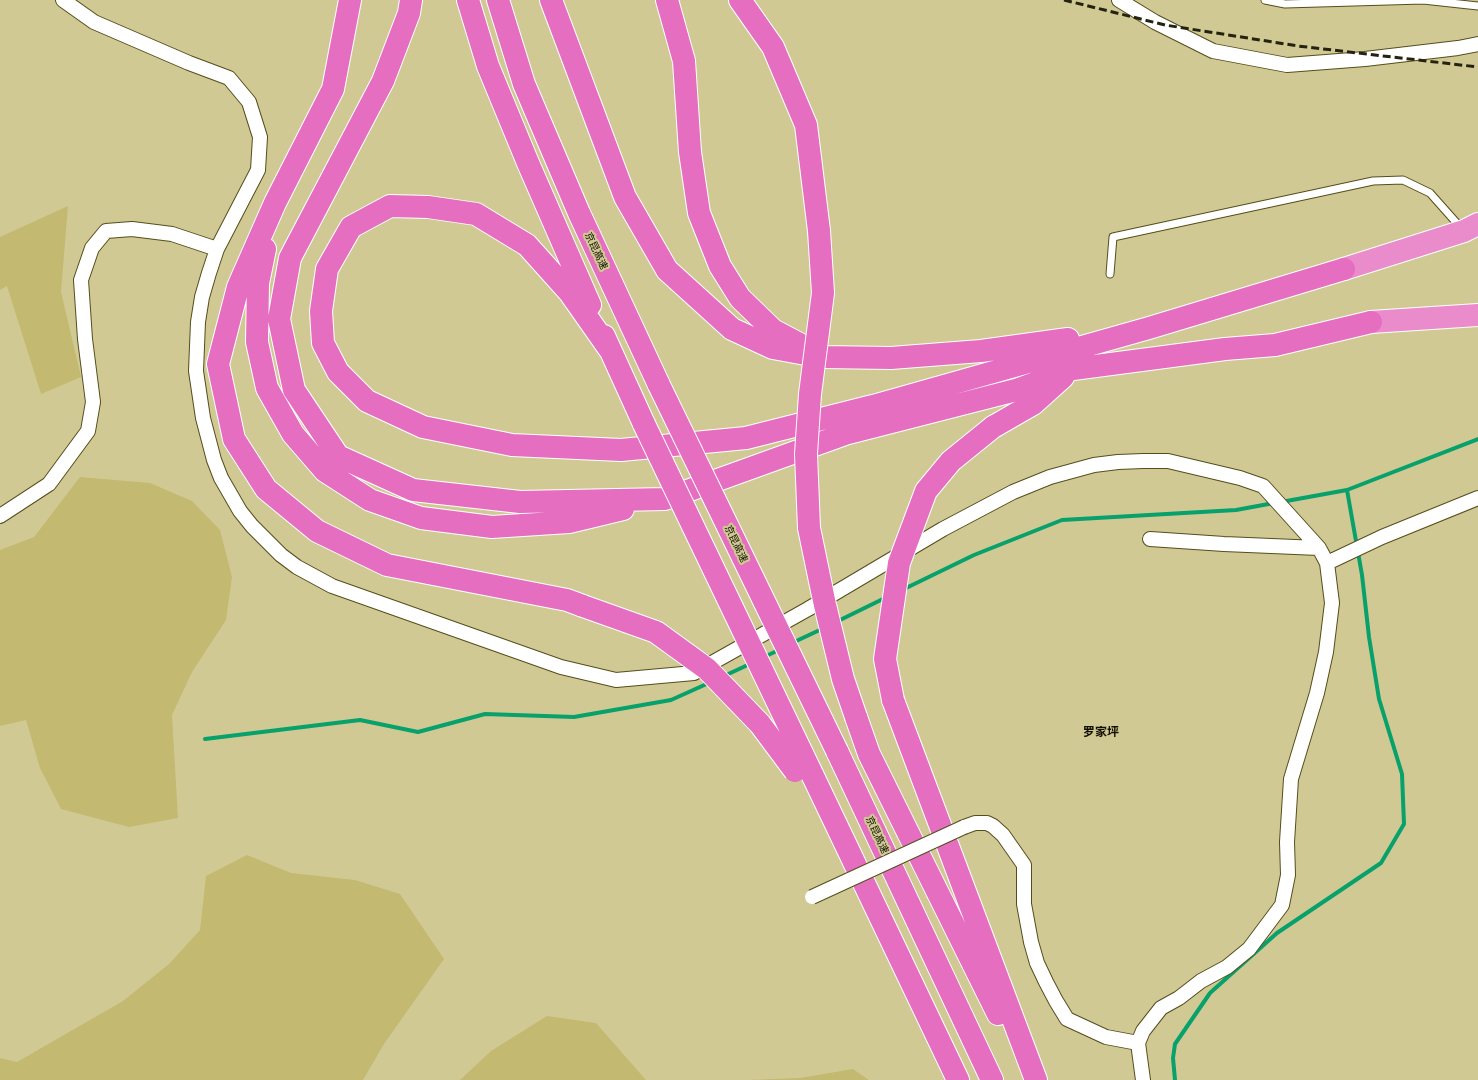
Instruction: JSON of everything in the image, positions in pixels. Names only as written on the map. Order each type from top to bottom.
[{"type":"highway","points":[[350,0],[333,89],[274,203],[238,287],[218,364],[234,439],[266,489],[317,531],[387,565],[567,600],[656,632],[707,668],[760,724],[803,773]]},
{"type":"highway","points":[[411,0],[409,13],[383,81],[290,258],[279,319],[294,390],[338,456],[413,490],[520,502],[665,499]]},
{"type":"highway","points":[[468,0],[488,66],[564,250],[803,773],[842,837],[958,1080]]},
{"type":"highway","name":"京昆高速","points":[[498,0],[524,84],[579,213],[659,385],[837,751],[992,1080]]},
{"type":"highway","points":[[551,0],[625,197],[667,270],[732,329],[773,348],[822,357],[891,358],[981,352],[1149,328]]},
{"type":"highway","points":[[667,0],[684,61],[690,152],[699,213],[720,266],[740,298],[773,330],[822,357]]},
{"type":"highway","points":[[740,0],[773,46],[806,125],[819,231],[823,293],[810,394],[806,454],[809,528],[839,664],[869,754],[1000,1018],[1035,1080]]},
{"type":"highway","points":[[274,203],[258,283],[256,342],[267,388],[293,434],[325,471],[370,500],[421,518],[492,527],[568,522],[665,499],[848,433],[1016,390],[1073,369],[1225,349],[1275,345],[1371,322],[1478,315]]},
{"type":"highway","points":[[610,350],[570,293],[527,245],[476,214],[428,207],[390,206],[351,227],[327,269],[320,311],[324,343],[338,372],[366,401],[423,427],[512,445],[621,450],[746,438],[873,406],[1149,328],[1344,269],[1471,227]]},
{"type":"highway","points":[[1035,1080],[893,700],[885,658],[898,563],[926,491],[951,461],[993,427],[1033,404],[1073,369]]},
{"type":"street","points":[[63,0],[94,22],[189,63],[229,78],[250,102],[260,137],[258,170],[217,249],[204,291],[198,322],[196,370],[202,418],[214,460],[224,483],[240,511],[266,541],[297,567],[332,586],[562,667],[616,680],[694,673],[808,609],[943,529],[1013,492],[1044,479],[1094,465],[1118,462],[1168,461],[1240,478],[1263,486],[1319,548],[1327,563],[1332,603],[1328,639],[1317,693],[1291,779],[1287,842],[1288,875],[1282,905],[1249,949],[1227,967],[1161,1008],[1143,1031],[1138,1042],[1143,1080]]},
{"type":"street","points":[[1119,0],[1155,22],[1213,51],[1287,65],[1365,59],[1458,48],[1478,44]]},
{"type":"street","points":[[0,516],[49,484],[88,431],[93,402],[85,339],[81,280],[92,248],[96,242],[106,231],[132,229],[172,234],[217,249]]},
{"type":"street","points":[[1327,563],[1382,537],[1478,498]]},
{"type":"street","points":[[1150,539],[1319,548]]},
{"type":"street","points":[[812,897],[970,824],[981,822],[994,826],[1003,835],[1024,865],[1024,904],[1031,942],[1046,982],[1067,1019],[1106,1037],[1138,1042]]},
{"type":"lane","points":[[1265,0],[1285,4],[1423,0],[1478,6]]},
{"type":"lane","points":[[1110,274],[1113,237],[1373,181],[1402,180],[1430,193],[1471,227]]},
{"type":"shaded area","points":[[68,206],[61,292],[81,377],[41,394],[7,286],[0,290],[0,237]]},
{"type":"shaded area","points":[[80,477],[150,483],[192,501],[220,530],[232,577],[226,620],[192,672],[172,715],[178,818],[129,827],[61,809],[40,768],[26,720],[0,726],[0,550],[34,537]]},
{"type":"shaded area","points":[[247,855],[291,873],[355,880],[400,894],[444,959],[384,1044],[363,1080],[0,1080],[0,1058],[17,1062],[123,1001],[169,964],[200,930],[206,876]]},
{"type":"shaded area","points":[[547,1016],[596,1023],[646,1080],[460,1080],[491,1051]]},
{"type":"shaded area","points":[[853,1069],[869,1080],[748,1080],[800,1078]]},
{"type":"waterway","points":[[1281,502],[1347,490],[1478,439]]},
{"type":"waterway","points":[[1175,1080],[1173,1058],[1175,1044],[1210,993],[1277,933],[1381,863],[1404,824],[1402,774],[1379,699],[1369,637],[1362,575],[1347,490]]},
{"type":"waterway","points":[[902,590],[974,555],[1062,520],[1236,510],[1274,503]]},
{"type":"waterway","points":[[836,622],[887,597]]},
{"type":"waterway","points":[[792,643],[824,628]]},
{"type":"waterway","points":[[764,657],[781,649]]},
{"type":"waterway","points":[[724,676],[752,663]]},
{"type":"waterway","points":[[205,739],[360,720],[418,732],[485,714],[574,717],[671,700],[711,682]]},
{"type":"railway","points":[[1064,0],[1165,25],[1298,46],[1478,67]]},
{"type":"district","name":"罗家坪","points":[[1101,732]]}]
